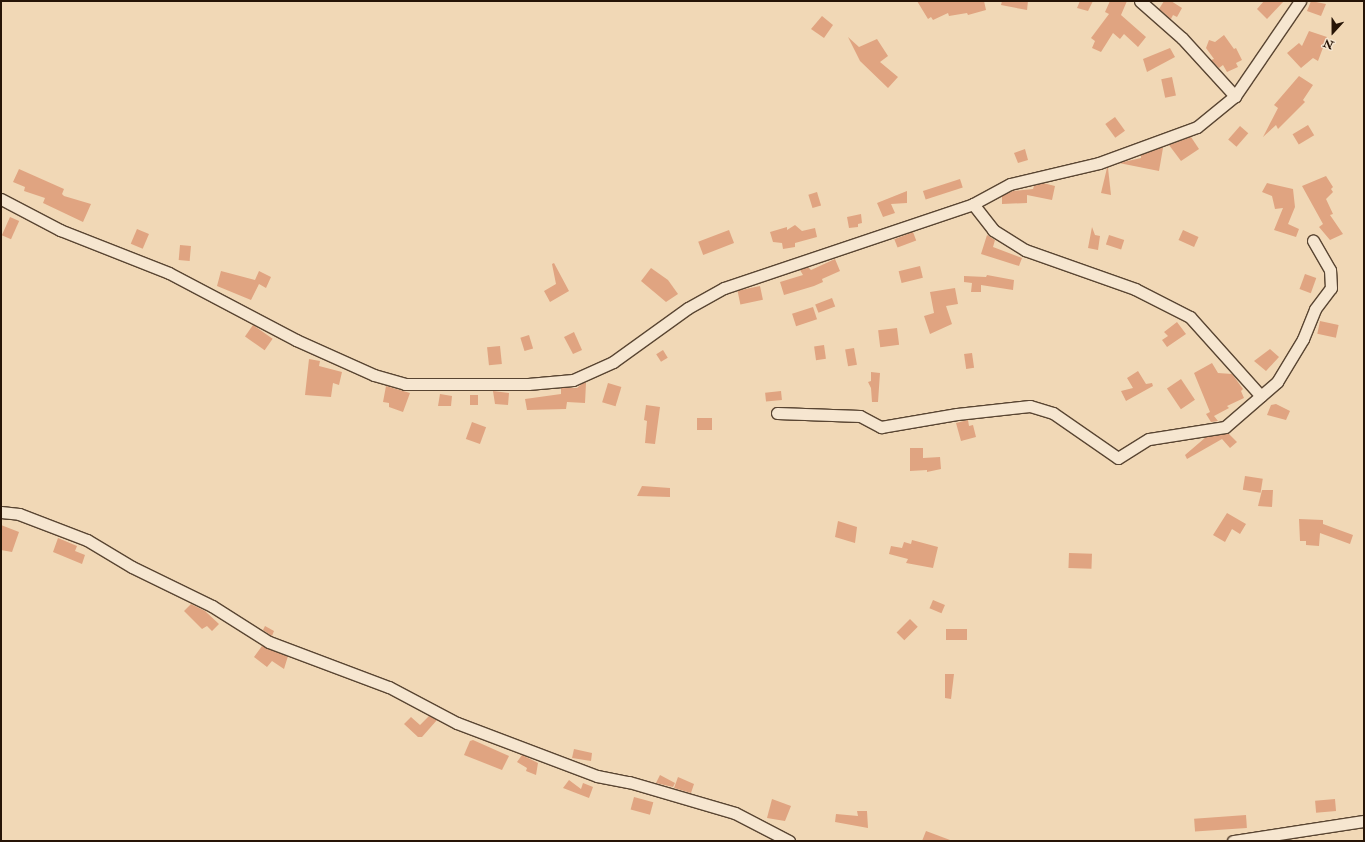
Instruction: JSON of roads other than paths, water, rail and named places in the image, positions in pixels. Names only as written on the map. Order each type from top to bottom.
[{"type":"street","points":[[1140,1],[1182,38],[1235,96]]},
{"type":"street","points":[[1,199],[60,230],[169,274],[296,340],[374,375],[405,384],[528,384],[573,380],[613,362],[688,308],[724,288],[973,204],[1010,184],[1099,163],[1197,127],[1235,96],[1300,1]]},
{"type":"street","points":[[973,204],[993,230],[1025,250],[1135,289],[1190,317],[1261,396]]},
{"type":"street","points":[[777,413],[860,416],[882,427],[957,414],[1030,406],[1053,413],[1118,458],[1149,439],[1225,427],[1277,382],[1303,339],[1315,309],[1331,288],[1330,270],[1313,240]]},
{"type":"street","points":[[1,512],[19,514],[87,540],[132,567],[212,606],[269,642],[389,687],[457,723],[597,776],[630,782],[735,813],[789,841]]},
{"type":"street","points":[[1233,841],[1364,821]]}]
